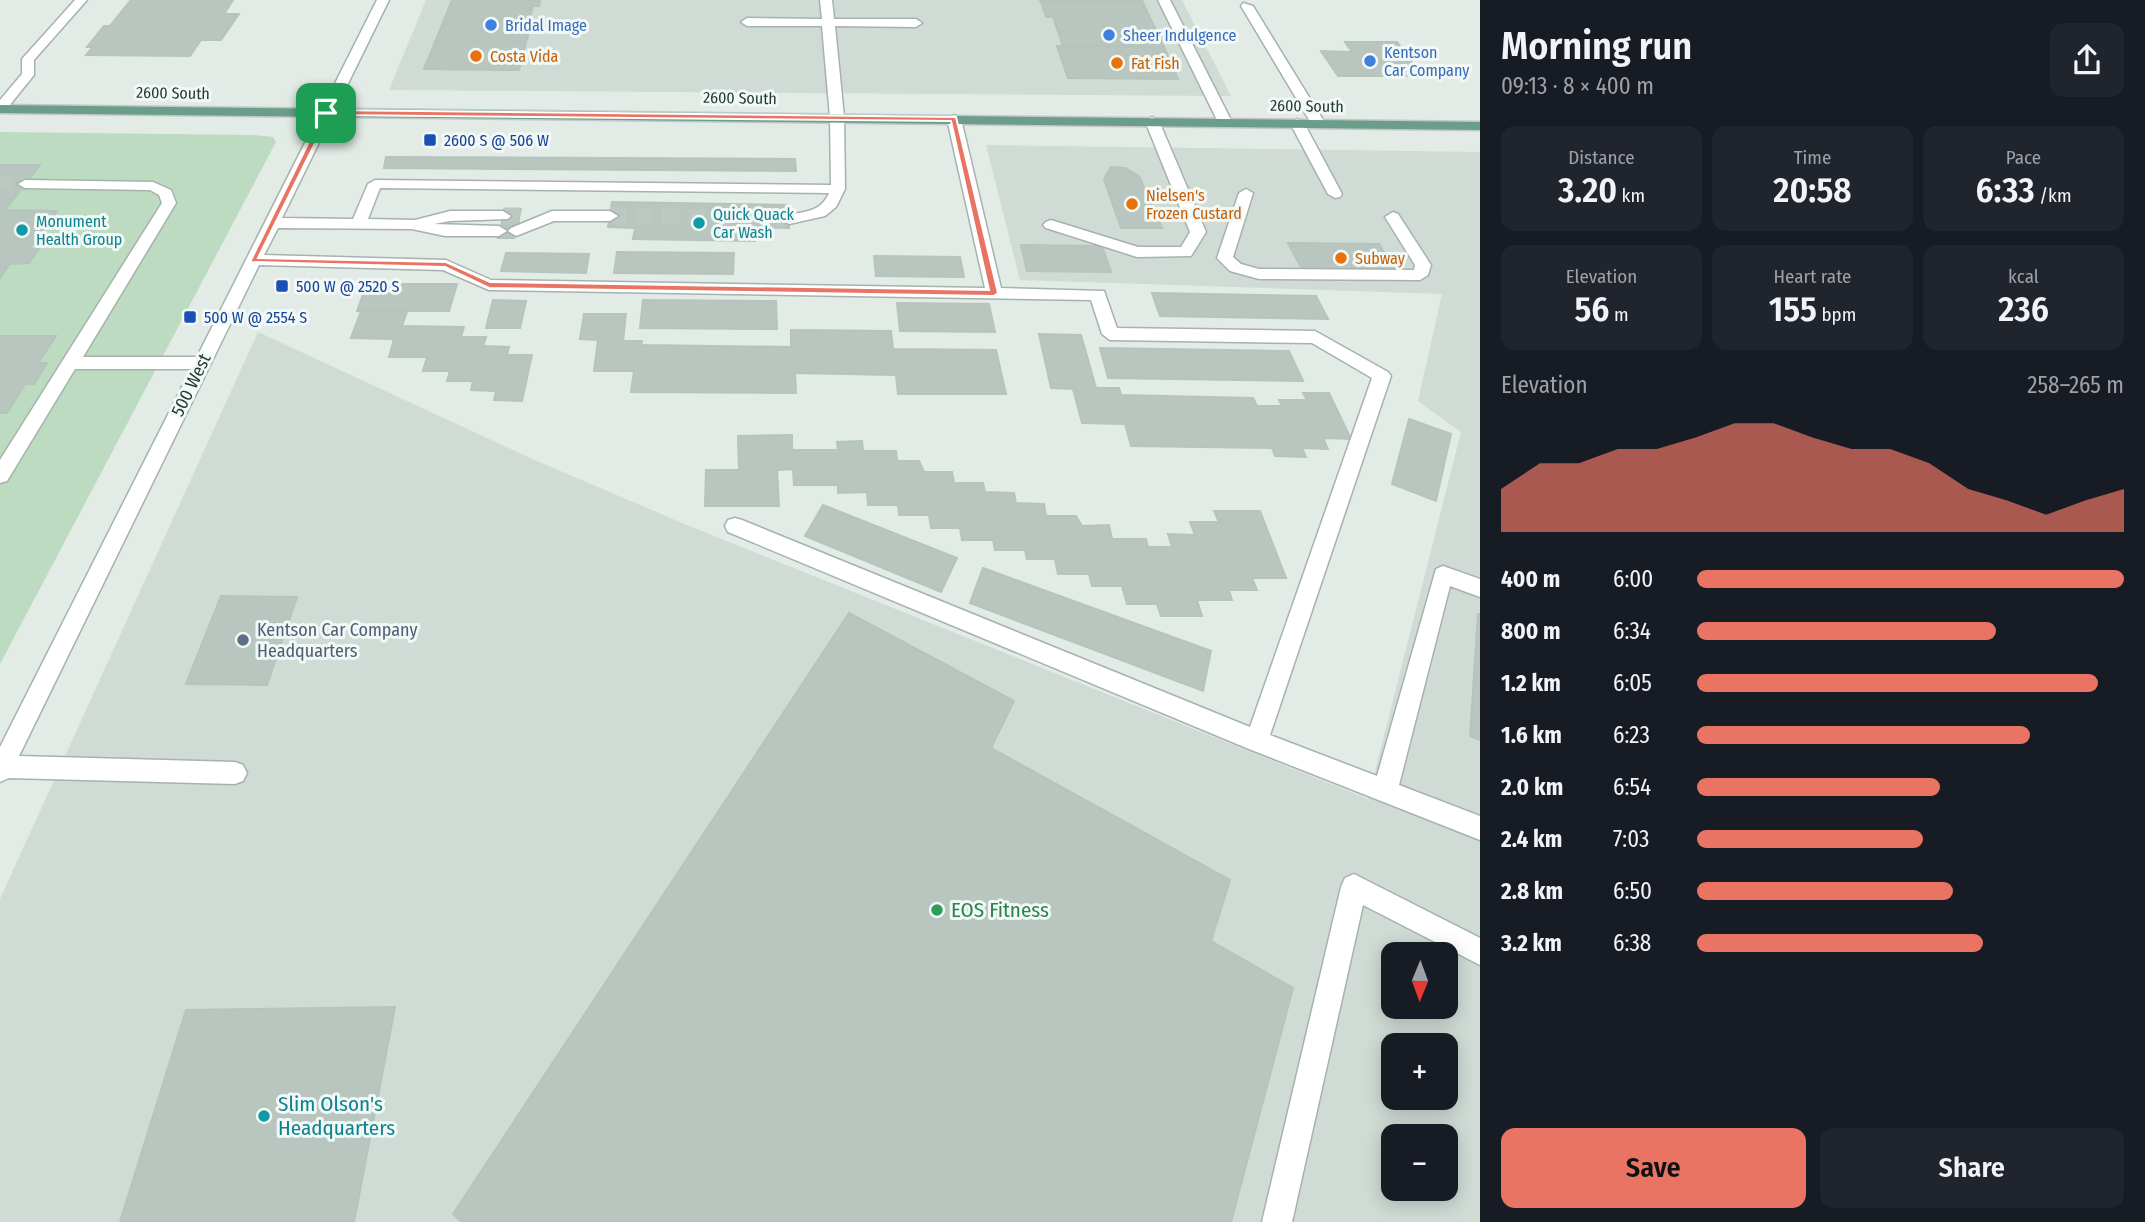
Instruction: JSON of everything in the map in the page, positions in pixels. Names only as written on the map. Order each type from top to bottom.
[{"type":"main road","name":"2600 South","points":[[0,109],[1480,126]]},
{"type":"street","points":[[0,109],[28,75],[28,59],[81,0]]},
{"type":"street","name":"500 West","points":[[1,769],[383,0]]},
{"type":"street","points":[[789,219],[819,215],[829,208],[838,189],[836,117],[826,0]]},
{"type":"street","points":[[1164,0],[1225,122]]},
{"type":"street","points":[[1247,6],[1318,123]]},
{"type":"street","points":[[747,22],[916,23]]},
{"type":"street","points":[[954,118],[994,293]]},
{"type":"street","points":[[1051,225],[1137,252],[1186,252],[1198,232],[1152,121]]},
{"type":"street","points":[[1297,123],[1335,194]]},
{"type":"street","points":[[0,476],[167,209],[169,197],[161,189],[144,185],[25,184]]},
{"type":"street","points":[[358,224],[374,184],[838,189]]},
{"type":"street","points":[[547,218],[559,186]]},
{"type":"street","points":[[1246,193],[1225,258],[1229,264],[1240,270],[1259,274],[1420,275],[1423,265],[1393,217]]},
{"type":"street","points":[[518,223],[547,218],[610,216]]},
{"type":"street","points":[[271,223],[412,224],[445,231],[501,223]]},
{"type":"street","points":[[253,260],[446,265],[489,285],[1098,295],[1110,334],[1315,337],[1382,376],[1258,741]]},
{"type":"street","points":[[71,363],[202,363]]},
{"type":"street","points":[[734,526],[1258,741],[1480,828]]},
{"type":"street","points":[[1385,791],[1443,575],[1480,588]]},
{"type":"street","points":[[1,769],[234,773]]},
{"type":"street","points":[[1277,1222],[1354,887],[1480,952]]},
{"type":"shaded area","points":[[426,0],[1182,0],[1231,96],[389,90]]},
{"type":"shaded area","points":[[986,145],[1480,152],[1480,1222],[0,1222],[0,899],[258,332],[530,458],[682,523],[1368,799],[1461,432],[1418,401],[1442,294],[1020,280]]},
{"type":"green space","points":[[0,132],[253,135],[273,137],[276,142],[0,664]]},
{"type":"building","points":[[131,0],[233,0],[224,14],[239,14],[221,40],[201,40],[190,56],[86,55],[93,47],[87,47],[104,26],[110,26]]},
{"type":"building","points":[[452,0],[540,0],[539,6],[533,6],[529,20],[444,20]]},
{"type":"building","points":[[1040,0],[1142,0],[1143,3],[1041,2]]},
{"type":"building","points":[[1041,2],[1143,3],[1164,47],[1063,46],[1053,17],[1046,17]]},
{"type":"building","points":[[444,20],[533,20],[526,42],[435,42]]},
{"type":"building","name":"Costa Vida","points":[[435,42],[526,42],[519,70],[424,69]]},
{"type":"building","name":"Kentson Car Company","points":[[1345,42],[1397,42],[1419,71],[1402,71],[1406,76],[1338,76],[1321,51],[1352,52]]},
{"type":"building","name":"Fat Fish","points":[[1057,46],[1164,47],[1178,79],[1068,78]]},
{"type":"building","points":[[386,157],[795,159],[796,171],[384,168]]},
{"type":"building","name":"Monument Health Group","points":[[0,165],[40,165],[5,210],[57,211],[29,249],[39,249],[29,263],[10,264],[0,278]]},
{"type":"building","name":"Nielsen's Frozen Custard","points":[[1111,167],[1125,168],[1139,176],[1162,228],[1121,228],[1104,179]]},
{"type":"building","name":"Quick Quack Car Wash","points":[[612,202],[789,205],[789,228],[755,227],[755,241],[633,239],[635,228],[608,227]]},
{"type":"building","points":[[505,209],[521,209],[514,238],[498,238]]},
{"type":"building","name":"Subway","points":[[1288,243],[1379,244],[1396,272],[1303,271]]},
{"type":"building","points":[[1021,245],[1102,246],[1111,272],[1027,271]]},
{"type":"building","points":[[617,252],[734,253],[733,274],[614,273]]},
{"type":"building","points":[[506,253],[589,254],[586,273],[501,271]]},
{"type":"building","points":[[874,256],[960,257],[964,277],[876,276]]},
{"type":"building","points":[[367,284],[457,284],[449,311],[357,311]]},
{"type":"building","points":[[1152,293],[1316,296],[1328,319],[1160,316]]},
{"type":"building","points":[[493,300],[526,301],[520,328],[486,328]]},
{"type":"building","points":[[643,300],[776,301],[777,329],[640,328]]},
{"type":"building","points":[[897,303],[989,304],[995,332],[900,331]]},
{"type":"building","points":[[361,311],[407,312],[402,326],[464,327],[461,337],[486,337],[483,346],[509,347],[507,355],[532,355],[522,401],[494,400],[496,391],[471,390],[473,381],[447,381],[450,371],[423,371],[427,357],[389,357],[394,339],[351,338]]},
{"type":"building","points":[[584,314],[626,314],[623,341],[642,341],[641,345],[791,347],[791,330],[891,331],[893,349],[996,350],[1006,394],[898,394],[896,375],[795,373],[796,393],[631,392],[634,371],[594,371],[598,340],[580,339]]},
{"type":"building","points":[[1039,334],[1081,335],[1096,388],[1119,388],[1121,395],[1253,398],[1257,406],[1282,406],[1279,400],[1307,400],[1303,393],[1329,393],[1351,439],[1323,438],[1328,449],[1302,448],[1306,457],[1275,456],[1272,448],[1131,446],[1125,424],[1082,423],[1073,389],[1051,388]]},
{"type":"building","points":[[0,336],[56,336],[38,363],[47,363],[34,384],[25,384],[7,413],[0,413]]},
{"type":"building","points":[[1100,348],[1289,351],[1303,381],[1108,378]]},
{"type":"building","points":[[1409,419],[1451,434],[1436,501],[1392,484]]},
{"type":"building","points":[[792,435],[792,450],[838,450],[837,442],[862,441],[863,451],[896,451],[897,461],[919,461],[924,472],[952,472],[954,483],[983,483],[985,492],[1014,493],[1016,503],[1044,504],[1046,516],[1076,516],[1082,526],[1109,525],[1112,539],[1146,539],[1148,547],[1172,547],[1168,534],[1195,535],[1190,522],[1219,522],[1214,511],[1260,511],[1286,578],[1252,578],[1257,590],[1229,590],[1232,600],[1197,600],[1202,616],[1161,616],[1157,604],[1127,604],[1122,586],[1092,586],[1089,574],[1058,574],[1055,559],[1027,559],[1025,550],[995,550],[993,540],[962,540],[960,528],[931,528],[929,515],[899,515],[898,505],[868,505],[867,492],[838,493],[838,485],[794,485],[793,469],[777,470],[779,506],[705,506],[706,470],[739,470],[738,436]]},
{"type":"building","points":[[823,505],[957,558],[941,592],[805,536]]},
{"type":"building","points":[[983,568],[1211,651],[1203,691],[970,603]]},
{"type":"building","name":"Kentson Car Company Headquarters","points":[[221,596],[297,597],[267,685],[186,684]]},
{"type":"building","name":"EOS Fitness","points":[[849,613],[1014,701],[991,748],[1230,880],[1211,941],[1293,988],[1231,1222],[462,1222],[453,1214]]},
{"type":"building","points":[[1480,614],[1480,740],[1470,736]]},
{"type":"building","name":"Slim Olson's Headquarters","points":[[395,1007],[354,1222],[120,1222],[186,1010]]},
{"type":"tunnel","points":[[0,183],[25,184]]},
{"type":"tunnel","points":[[503,216],[520,216]]},
{"type":"tunnel","points":[[610,216],[789,219]]},
{"type":"place","name":"Bridal Image","points":[[491,25]]},
{"type":"place","name":"Sheer Indulgence","points":[[1109,35]]},
{"type":"place","name":"Costa Vida","points":[[476,56]]},
{"type":"place","name":"Kentson Car Company","points":[[1370,61]]},
{"type":"place","name":"Fat Fish","points":[[1117,63]]},
{"type":"place","name":"2600 S @ 506 W","points":[[430,140]]},
{"type":"place","name":"Nielsen's Frozen Custard","points":[[1132,204]]},
{"type":"place","name":"Quick Quack Car Wash","points":[[699,223]]},
{"type":"place","name":"Monument Health Group","points":[[22,230]]},
{"type":"place","name":"Subway","points":[[1341,258]]},
{"type":"place","name":"500 W @ 2520 S","points":[[282,286]]},
{"type":"place","name":"500 W @ 2554 S","points":[[190,317]]},
{"type":"place","name":"Kentson Car Company Headquarters","points":[[243,640]]},
{"type":"place","name":"EOS Fitness","points":[[937,910]]},
{"type":"place","name":"Slim Olson's Headquarters","points":[[264,1116]]},
{"type":"route","points":[[326,113],[954,118],[994,293],[489,285],[446,265],[253,260],[326,113]]}]
